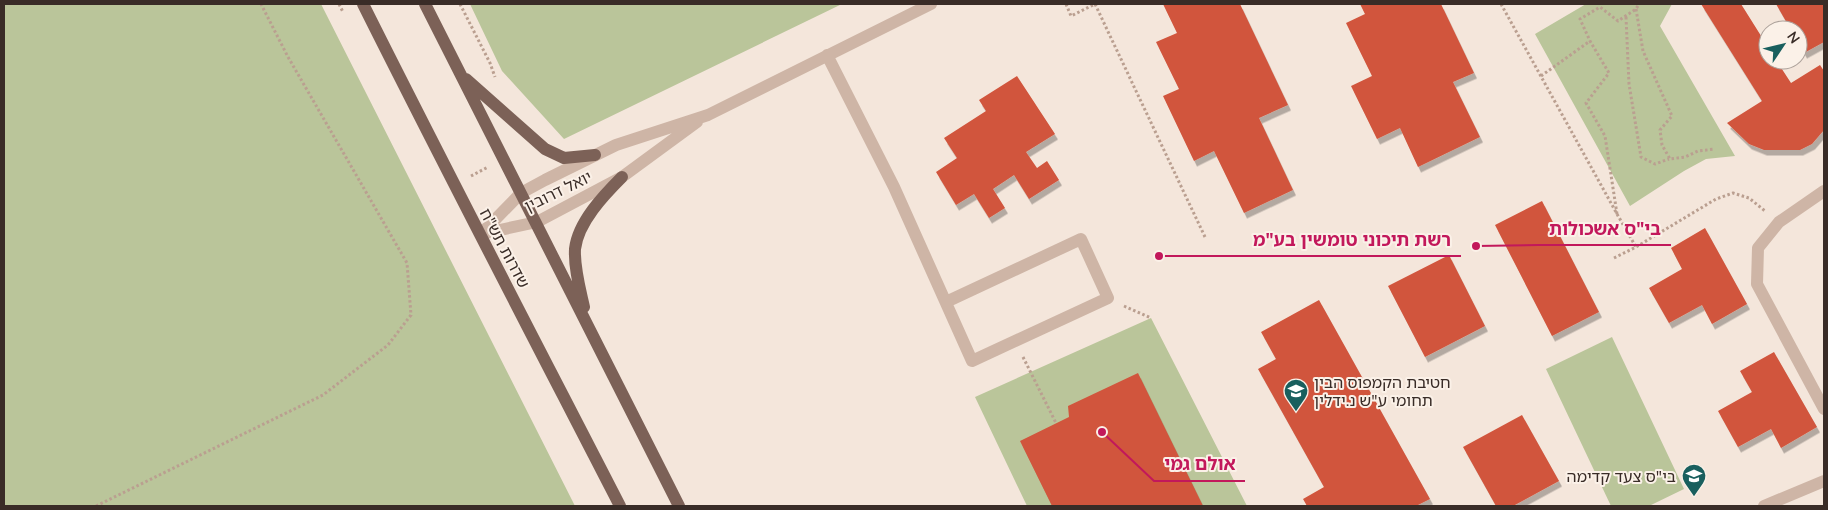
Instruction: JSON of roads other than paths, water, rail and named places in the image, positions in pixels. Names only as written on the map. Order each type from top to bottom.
[{"type":"main road","name":"שדרות תש\"ח","points":[[363,4],[454,186],[620,506]]},
{"type":"main road","points":[[425,4],[537,222],[679,506]]},
{"type":"main road","points":[[461,74],[545,148],[564,158],[595,155]]},
{"type":"main road","points":[[588,327],[576,266],[575,249],[579,233],[602,198],[622,177]]},
{"type":"street","name":"יואל דרובין","points":[[480,234],[521,193],[595,155],[616,145],[708,115],[931,4]]},
{"type":"street","points":[[827,55],[894,187],[972,361],[1108,298],[1081,239],[946,302]]},
{"type":"street","name":"יואל דרובין","points":[[480,234],[537,222],[622,177],[708,115]]},
{"type":"street","points":[[1824,191],[1779,222],[1758,248],[1757,284],[1824,409]]},
{"type":"street","points":[[1764,506],[1824,481]]},
{"type":"place","name":"בי\"ס אשכולות","points":[[1476,246]]},
{"type":"place","name":"רשת תיכוני טומשין בע\"מ","points":[[1159,256]]},
{"type":"place","name":"חטיבת הקמפוס הבין תחומי ע\"ש נ.ידלין","points":[[1296,412]]},
{"type":"place","name":"אולם גמי","points":[[1102,432]]},
{"type":"place","name":"בי\"ס צעד קדימה","points":[[1694,497]]}]
